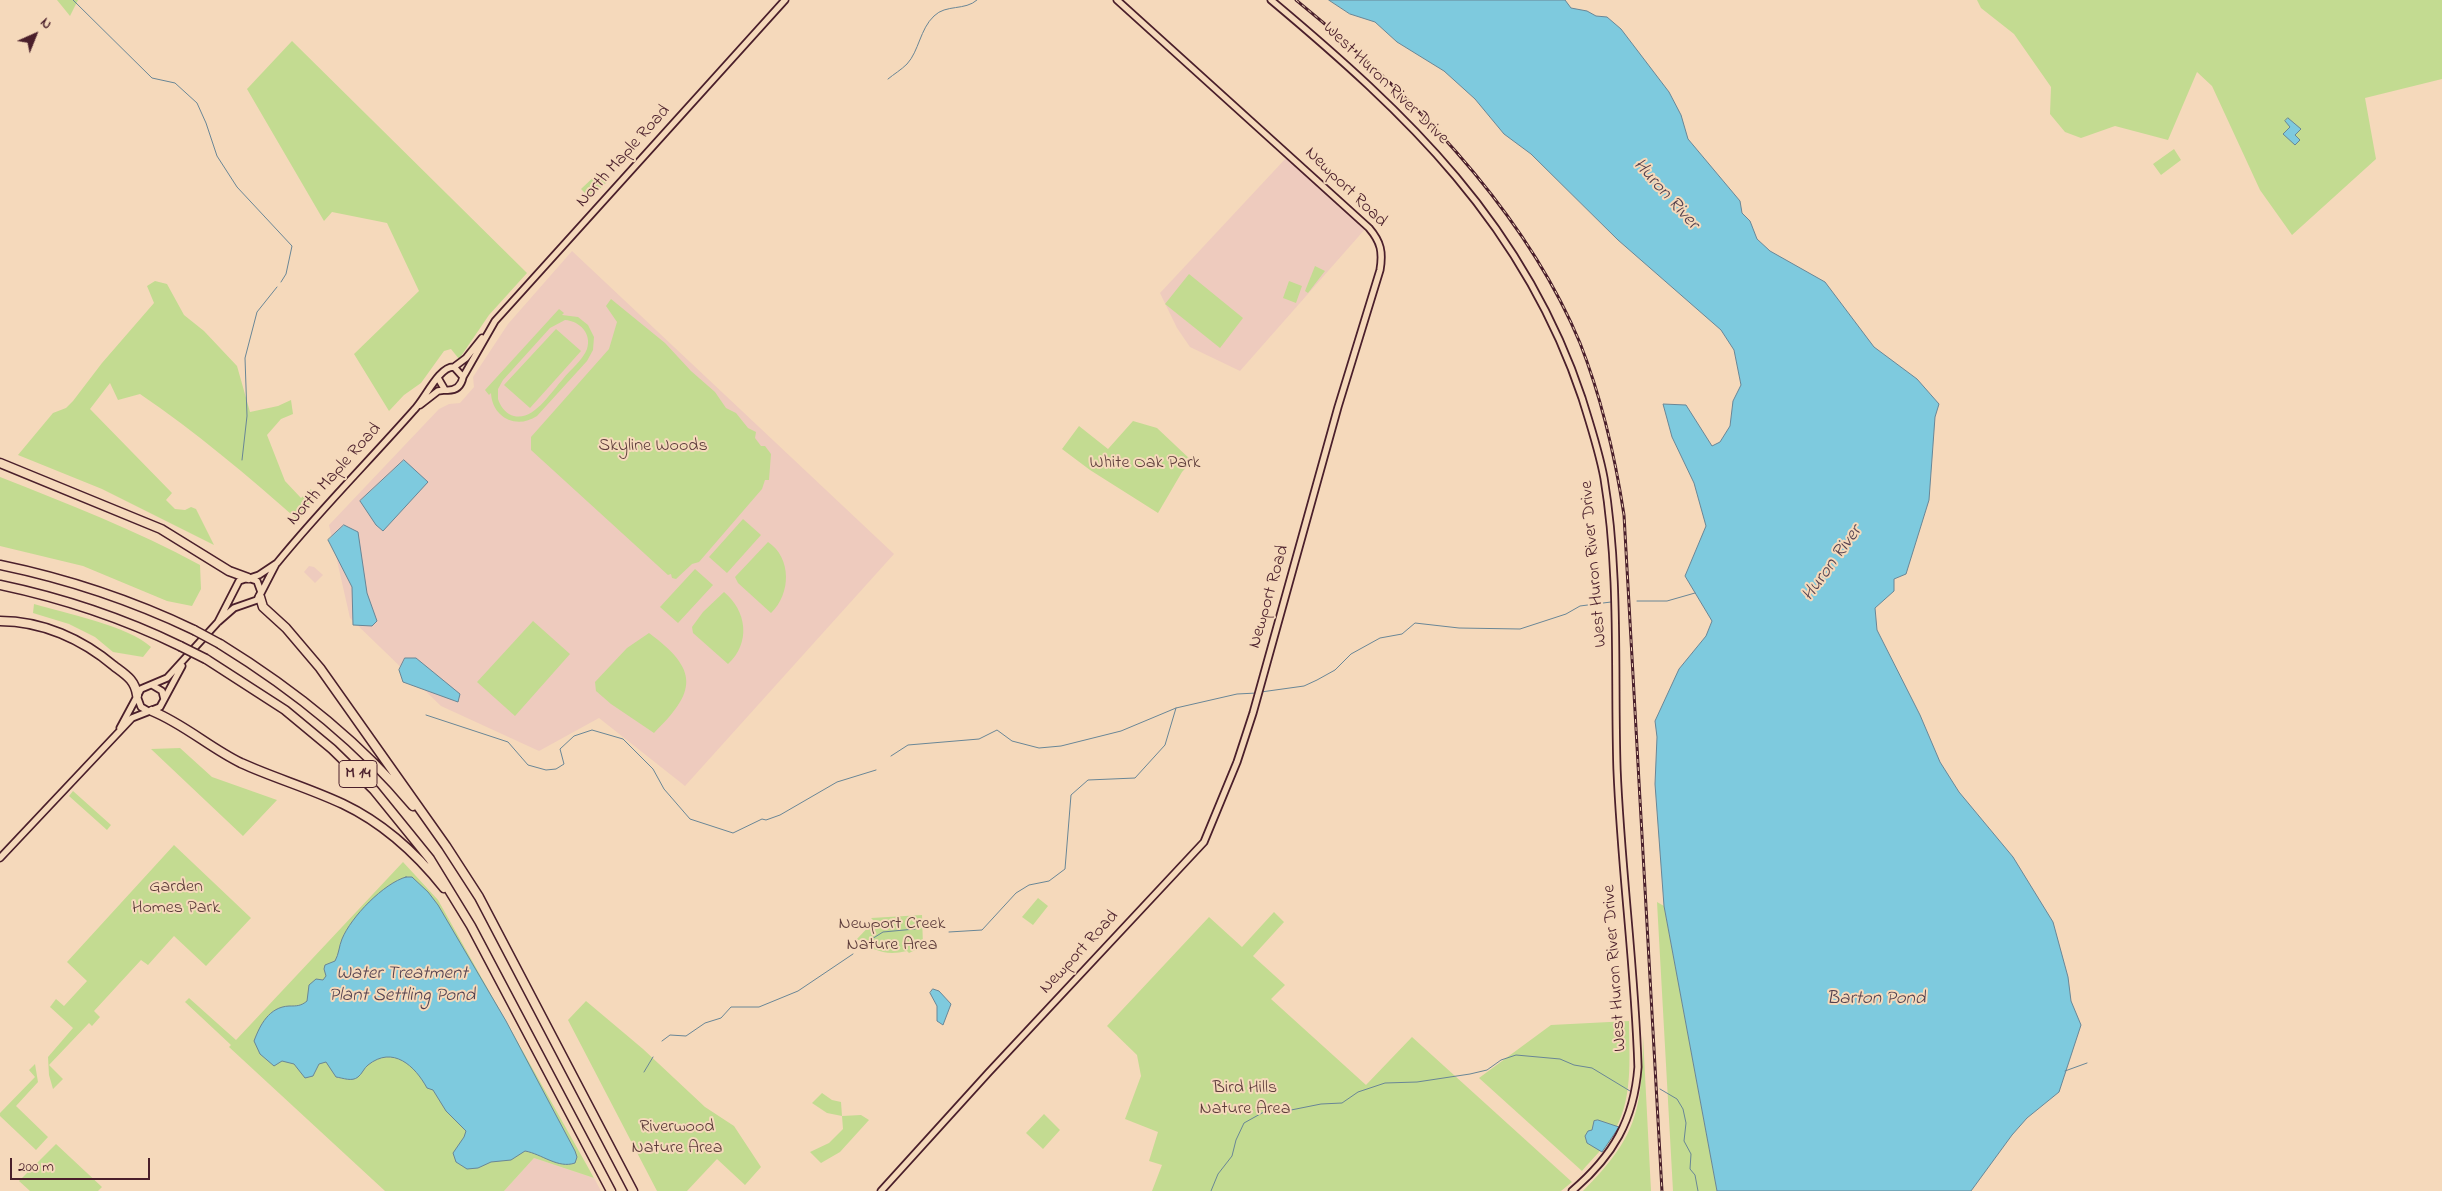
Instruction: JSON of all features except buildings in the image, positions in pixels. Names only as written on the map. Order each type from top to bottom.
[{"type":"highway","points":[[0,462],[161,530],[229,571],[249,578]]},
{"type":"highway","name":"M 14","points":[[0,565],[96,589],[194,630],[220,644],[293,692],[341,731],[402,793],[446,846],[503,942],[633,1191]]},
{"type":"highway","name":"M 14","points":[[0,585],[34,592],[99,612],[180,646],[206,660],[285,710],[362,777],[397,816],[430,859],[471,926],[611,1191]]},
{"type":"highway","points":[[260,596],[263,607],[290,633],[320,668],[446,846]]},
{"type":"highway","points":[[0,621],[34,625],[74,639],[99,653],[132,680],[137,696]]},
{"type":"highway","points":[[150,711],[170,719],[239,762],[343,804],[372,820],[402,843],[423,863],[471,926]]},
{"type":"street","name":"North Maple Road","points":[[454,368],[466,358],[495,321],[785,0]]},
{"type":"street","name":"Newport Road","points":[[880,1191],[1204,842],[1237,762],[1259,692],[1338,407],[1380,270],[1382,251],[1377,237],[1361,220],[1117,0]]},
{"type":"street","name":"West Huron River Drive","points":[[1271,0],[1387,102],[1430,146],[1477,202],[1516,258],[1547,312],[1561,341],[1593,433],[1603,475],[1614,573],[1618,662],[1617,767],[1638,1067],[1633,1102],[1623,1131],[1601,1161],[1572,1191]]},
{"type":"street","name":"North Maple Road","points":[[463,377],[486,334]]},
{"type":"street","points":[[446,368],[454,368],[463,377],[457,388],[445,390],[438,378],[446,368]]},
{"type":"street","name":"North Maple Road","points":[[260,596],[277,563],[362,465],[416,408],[438,378]]},
{"type":"street","name":"North Maple Road","points":[[416,408],[438,391],[445,390]]},
{"type":"street","name":"North Maple Road","points":[[249,578],[259,575],[277,563]]},
{"type":"street","points":[[120,728],[141,689],[167,678],[184,662],[218,622],[234,608],[254,603],[260,596],[259,584],[249,578],[239,581],[218,622]]},
{"type":"street","points":[[234,588],[238,601],[246,604]]},
{"type":"street","points":[[0,858],[120,728],[134,716],[160,707],[184,662]]},
{"type":"street","points":[[151,684],[159,687],[164,699]]},
{"type":"street","points":[[137,696],[141,707],[150,711]]},
{"type":"shaded area","points":[[1287,157],[1366,228],[1240,371],[1190,347],[1177,328],[1160,293]]},
{"type":"shaded area","points":[[572,251],[894,554],[685,786],[599,718],[539,751],[441,706],[350,618],[329,525],[439,409],[449,404],[460,403],[474,387],[473,377],[508,324]]},
{"type":"shaded area","points":[[309,566],[314,567],[323,575],[315,583],[304,572]]},
{"type":"shaded area","points":[[534,1158],[594,1178],[601,1191],[504,1191]]},
{"type":"green space","points":[[57,0],[78,0],[70,16]]},
{"type":"green space","points":[[1977,0],[2442,0],[2442,79],[2365,98],[2376,159],[2292,235],[2260,190],[2212,86],[2197,72],[2168,140],[2115,126],[2081,138],[2065,132],[2050,114],[2051,87],[2014,34],[1981,8]]},
{"type":"green space","points":[[292,41],[527,273],[489,315],[459,359],[451,349],[444,351],[421,383],[404,395],[389,411],[354,354],[419,291],[387,223],[332,212],[324,221],[247,89]]},
{"type":"green space","points":[[2174,149],[2181,160],[2161,175],[2153,164]]},
{"type":"green space","points":[[599,172],[608,181],[590,198],[581,189]]},
{"type":"green space","points":[[1315,266],[1325,271],[1308,293],[1305,291]]},
{"type":"green space","points":[[1189,274],[1243,318],[1220,348],[1165,304]]},
{"type":"green space","points":[[155,281],[167,284],[184,315],[204,331],[237,366],[250,412],[278,406],[291,400],[293,414],[281,419],[267,435],[285,481],[301,498],[311,489],[314,496],[299,521],[221,455],[161,409],[140,394],[118,400],[110,383],[90,409],[172,493],[166,500],[175,509],[185,510],[191,507],[196,509],[214,545],[102,489],[18,455],[53,413],[66,408],[73,401],[102,363],[154,303],[147,286]]},
{"type":"green space","points":[[1289,281],[1302,286],[1296,303],[1283,298]]},
{"type":"green space","name":"Skyline Woods","points":[[611,299],[665,343],[691,371],[715,392],[726,408],[736,413],[748,428],[756,432],[755,438],[771,454],[769,480],[765,480],[762,489],[699,562],[692,564],[676,579],[672,578],[671,574],[668,575],[531,450],[531,437],[609,349],[617,322],[606,306]]},
{"type":"green space","points":[[559,309],[564,313],[562,315],[578,317],[588,325],[594,337],[593,350],[587,361],[537,416],[521,422],[507,419],[500,415],[492,401],[491,393],[489,395],[485,390]],"holes":[[[565,320],[584,329],[588,338],[587,349],[583,357],[532,412],[525,416],[517,417],[509,414],[502,407],[498,399],[498,389],[503,380],[550,328]]]},
{"type":"green space","points":[[556,329],[581,351],[530,408],[504,385]]},
{"type":"green space","name":"White Oak Park","points":[[1133,421],[1157,428],[1192,461],[1182,472],[1158,513],[1090,470],[1062,449],[1079,426],[1108,449]]},
{"type":"green space","points":[[0,477],[127,529],[200,565],[201,589],[192,606],[167,601],[83,566],[0,546]]},
{"type":"green space","points":[[743,519],[761,535],[727,573],[709,557]]},
{"type":"green space","points":[[768,542],[781,557],[785,566],[786,576],[782,596],[778,605],[771,613],[738,583],[735,577]]},
{"type":"green space","points":[[695,569],[713,585],[678,623],[660,607]]},
{"type":"green space","points":[[724,592],[738,608],[743,627],[740,647],[728,664],[693,633],[692,627],[703,612]]},
{"type":"green space","points":[[34,604],[112,627],[141,639],[151,647],[143,657],[113,652],[95,637],[69,624],[33,613]]},
{"type":"green space","points":[[533,621],[570,654],[515,716],[477,682]]},
{"type":"green space","points":[[649,633],[677,658],[684,670],[686,681],[684,693],[678,705],[654,733],[611,704],[596,691],[595,682],[627,648]]},
{"type":"green space","name":"Garden Homes Park","points":[[180,748],[212,777],[277,800],[243,836],[151,749]]},
{"type":"green space","points":[[73,791],[111,825],[107,830],[69,796]]},
{"type":"green space","name":"Garden Homes Park","points":[[174,845],[251,918],[206,966],[174,936],[148,965],[141,960],[94,1011],[100,1017],[92,1026],[89,1023],[49,1065],[63,1079],[53,1089],[49,1075],[48,1057],[73,1028],[50,1007],[56,999],[64,1006],[87,981],[67,962]]},
{"type":"green space","name":"Water Treatment Plant Settling Pond","points":[[403,862],[438,900],[594,1178],[534,1158],[504,1191],[385,1191],[229,1047],[231,1045],[185,1002],[189,998],[236,1040]]},
{"type":"green space","points":[[1038,898],[1048,906],[1033,925],[1022,917]]},
{"type":"green space","points":[[1657,902],[1664,906],[1717,1191],[1673,1191]]},
{"type":"green space","name":"Bird Hills Nature Area","points":[[1274,912],[1284,922],[1253,956],[1285,985],[1271,999],[1366,1085],[1412,1037],[1572,1182],[1561,1191],[1152,1191],[1162,1165],[1149,1161],[1158,1132],[1125,1119],[1141,1076],[1137,1055],[1107,1026],[1209,917],[1242,947]]},
{"type":"green space","name":"Newport Creek Nature Area","points":[[922,915],[923,946],[909,953],[907,951],[886,953],[869,947],[857,939],[874,921],[871,918]]},
{"type":"green space","name":"Riverwood Nature Area","points":[[586,1001],[643,1049],[705,1107],[734,1126],[761,1167],[745,1185],[717,1159],[687,1191],[657,1191],[568,1020]]},
{"type":"green space","points":[[1629,1021],[1629,1080],[1624,1108],[1609,1140],[1582,1171],[1479,1078],[1551,1025]]},
{"type":"green space","points":[[1643,1036],[1651,1191],[1583,1191],[1615,1155],[1633,1121],[1641,1084]]},
{"type":"green space","points":[[35,1064],[38,1082],[16,1106],[48,1137],[36,1150],[0,1116],[0,1113],[35,1077],[29,1070]]},
{"type":"green space","points":[[822,1093],[832,1100],[841,1102],[842,1116],[827,1113],[812,1103]]},
{"type":"green space","points":[[1044,1114],[1060,1130],[1043,1149],[1026,1133]]},
{"type":"green space","points":[[861,1115],[869,1120],[840,1152],[821,1163],[810,1152],[829,1143],[843,1129],[842,1116]]},
{"type":"green space","points":[[56,1144],[102,1187],[98,1191],[30,1191],[19,1181]]},
{"type":"water","name":"Barton Pond","points":[[1329,0],[1565,0],[1571,8],[1587,11],[1596,16],[1607,17],[1621,29],[1669,92],[1681,115],[1688,139],[1740,201],[1742,213],[1750,221],[1757,239],[1770,251],[1825,282],[1874,347],[1917,379],[1939,404],[1935,417],[1929,500],[1906,574],[1894,579],[1894,591],[1875,608],[1877,630],[1920,715],[1940,762],[1959,792],[2013,857],[2053,922],[2068,977],[2071,1001],[2081,1025],[2059,1092],[2027,1118],[2012,1135],[1971,1191],[1717,1191],[1664,906],[1655,784],[1657,737],[1655,721],[1679,669],[1706,636],[1712,621],[1685,576],[1706,526],[1694,483],[1672,437],[1663,404],[1686,405],[1712,446],[1720,442],[1730,426],[1733,401],[1741,385],[1734,350],[1721,330],[1618,240],[1531,154],[1504,134],[1475,99],[1444,71],[1397,42],[1375,22],[1350,14]]},
{"type":"water","points":[[2288,118],[2301,129],[2295,135],[2300,140],[2295,145],[2283,134],[2290,127],[2285,121]]},
{"type":"water","points":[[404,460],[428,482],[383,531],[376,525],[360,501]]},
{"type":"water","points":[[344,525],[358,532],[367,593],[377,621],[372,626],[353,625],[352,587],[328,540]]},
{"type":"water","points":[[405,658],[416,658],[460,694],[458,702],[403,682],[399,670]]},
{"type":"water","name":"Water Treatment Plant Settling Pond","points":[[412,877],[428,892],[438,905],[506,1021],[575,1151],[577,1157],[575,1163],[556,1163],[525,1151],[511,1160],[491,1162],[478,1168],[467,1169],[456,1162],[453,1153],[466,1131],[446,1111],[433,1090],[427,1088],[416,1072],[402,1061],[386,1057],[377,1059],[367,1066],[358,1077],[350,1079],[336,1077],[326,1062],[319,1064],[313,1076],[305,1078],[294,1064],[282,1061],[274,1066],[260,1054],[254,1041],[266,1018],[282,1007],[299,1005],[307,1001],[309,985],[316,979],[323,980],[326,976],[325,965],[335,961],[346,930],[360,911],[378,893],[397,880]]},
{"type":"water","points":[[933,989],[939,991],[951,1004],[943,1025],[937,1021],[937,1006],[930,993]]},
{"type":"water","points":[[1598,1120],[1619,1127],[1602,1152],[1587,1143],[1585,1136],[1588,1131],[1592,1130],[1594,1121]]},
{"type":"waterway","points":[[73,0],[152,78],[175,83],[197,103],[217,156],[237,187],[292,246],[286,274],[281,282]]},
{"type":"waterway","points":[[888,79],[911,59],[929,21],[934,16],[944,10],[967,5],[977,0]]},
{"type":"waterway","points":[[242,460],[247,416],[245,358],[257,312],[277,287]]},
{"type":"waterway","points":[[1637,601],[1667,601],[1695,593]]},
{"type":"waterway","points":[[1261,692],[1304,686],[1335,670],[1351,654],[1380,638],[1402,634],[1415,623],[1459,628],[1520,629],[1566,614],[1580,606],[1611,602]]},
{"type":"waterway","points":[[891,756],[908,745],[979,739],[997,730],[1012,741],[1039,748],[1061,746],[1121,731],[1176,708],[1237,694],[1257,693]]},
{"type":"waterway","points":[[949,932],[982,930],[1016,893],[1029,885],[1049,881],[1065,869],[1071,795],[1088,780],[1135,778],[1165,745],[1176,708]]},
{"type":"waterway","points":[[426,715],[508,742],[528,765],[546,770],[556,769],[564,764],[560,749],[574,736],[592,730],[623,739],[653,769],[664,789],[690,819],[733,833],[762,819],[766,820],[780,815],[837,782],[876,770]]},
{"type":"waterway","points":[[867,942],[883,932],[915,929]]},
{"type":"waterway","points":[[662,1041],[670,1035],[686,1036],[705,1023],[721,1018],[731,1007],[759,1007],[798,991],[853,954]]},
{"type":"waterway","points":[[1211,1191],[1218,1174],[1232,1156],[1236,1140],[1244,1123],[1271,1108],[1281,1112],[1321,1104],[1342,1103],[1358,1092],[1385,1083],[1417,1082],[1470,1074],[1487,1070],[1501,1060],[1516,1055],[1560,1059],[1574,1065],[1592,1068],[1630,1091]]},
{"type":"waterway","points":[[644,1072],[653,1057]]},
{"type":"waterway","points":[[2065,1071],[2087,1063]]},
{"type":"waterway","points":[[1660,1089],[1677,1099],[1683,1109],[1686,1123],[1684,1141],[1691,1154],[1690,1169],[1695,1175],[1698,1191]]},
{"type":"railway","points":[[1296,0],[1380,73],[1459,155],[1495,199],[1528,245],[1556,293],[1580,343],[1595,385],[1612,449],[1624,515],[1662,1191]]},
{"type":"water label","name":"Huron River","points":[[1665,195]]},
{"type":"water label","name":"Huron River","points":[[1833,564]]}]
